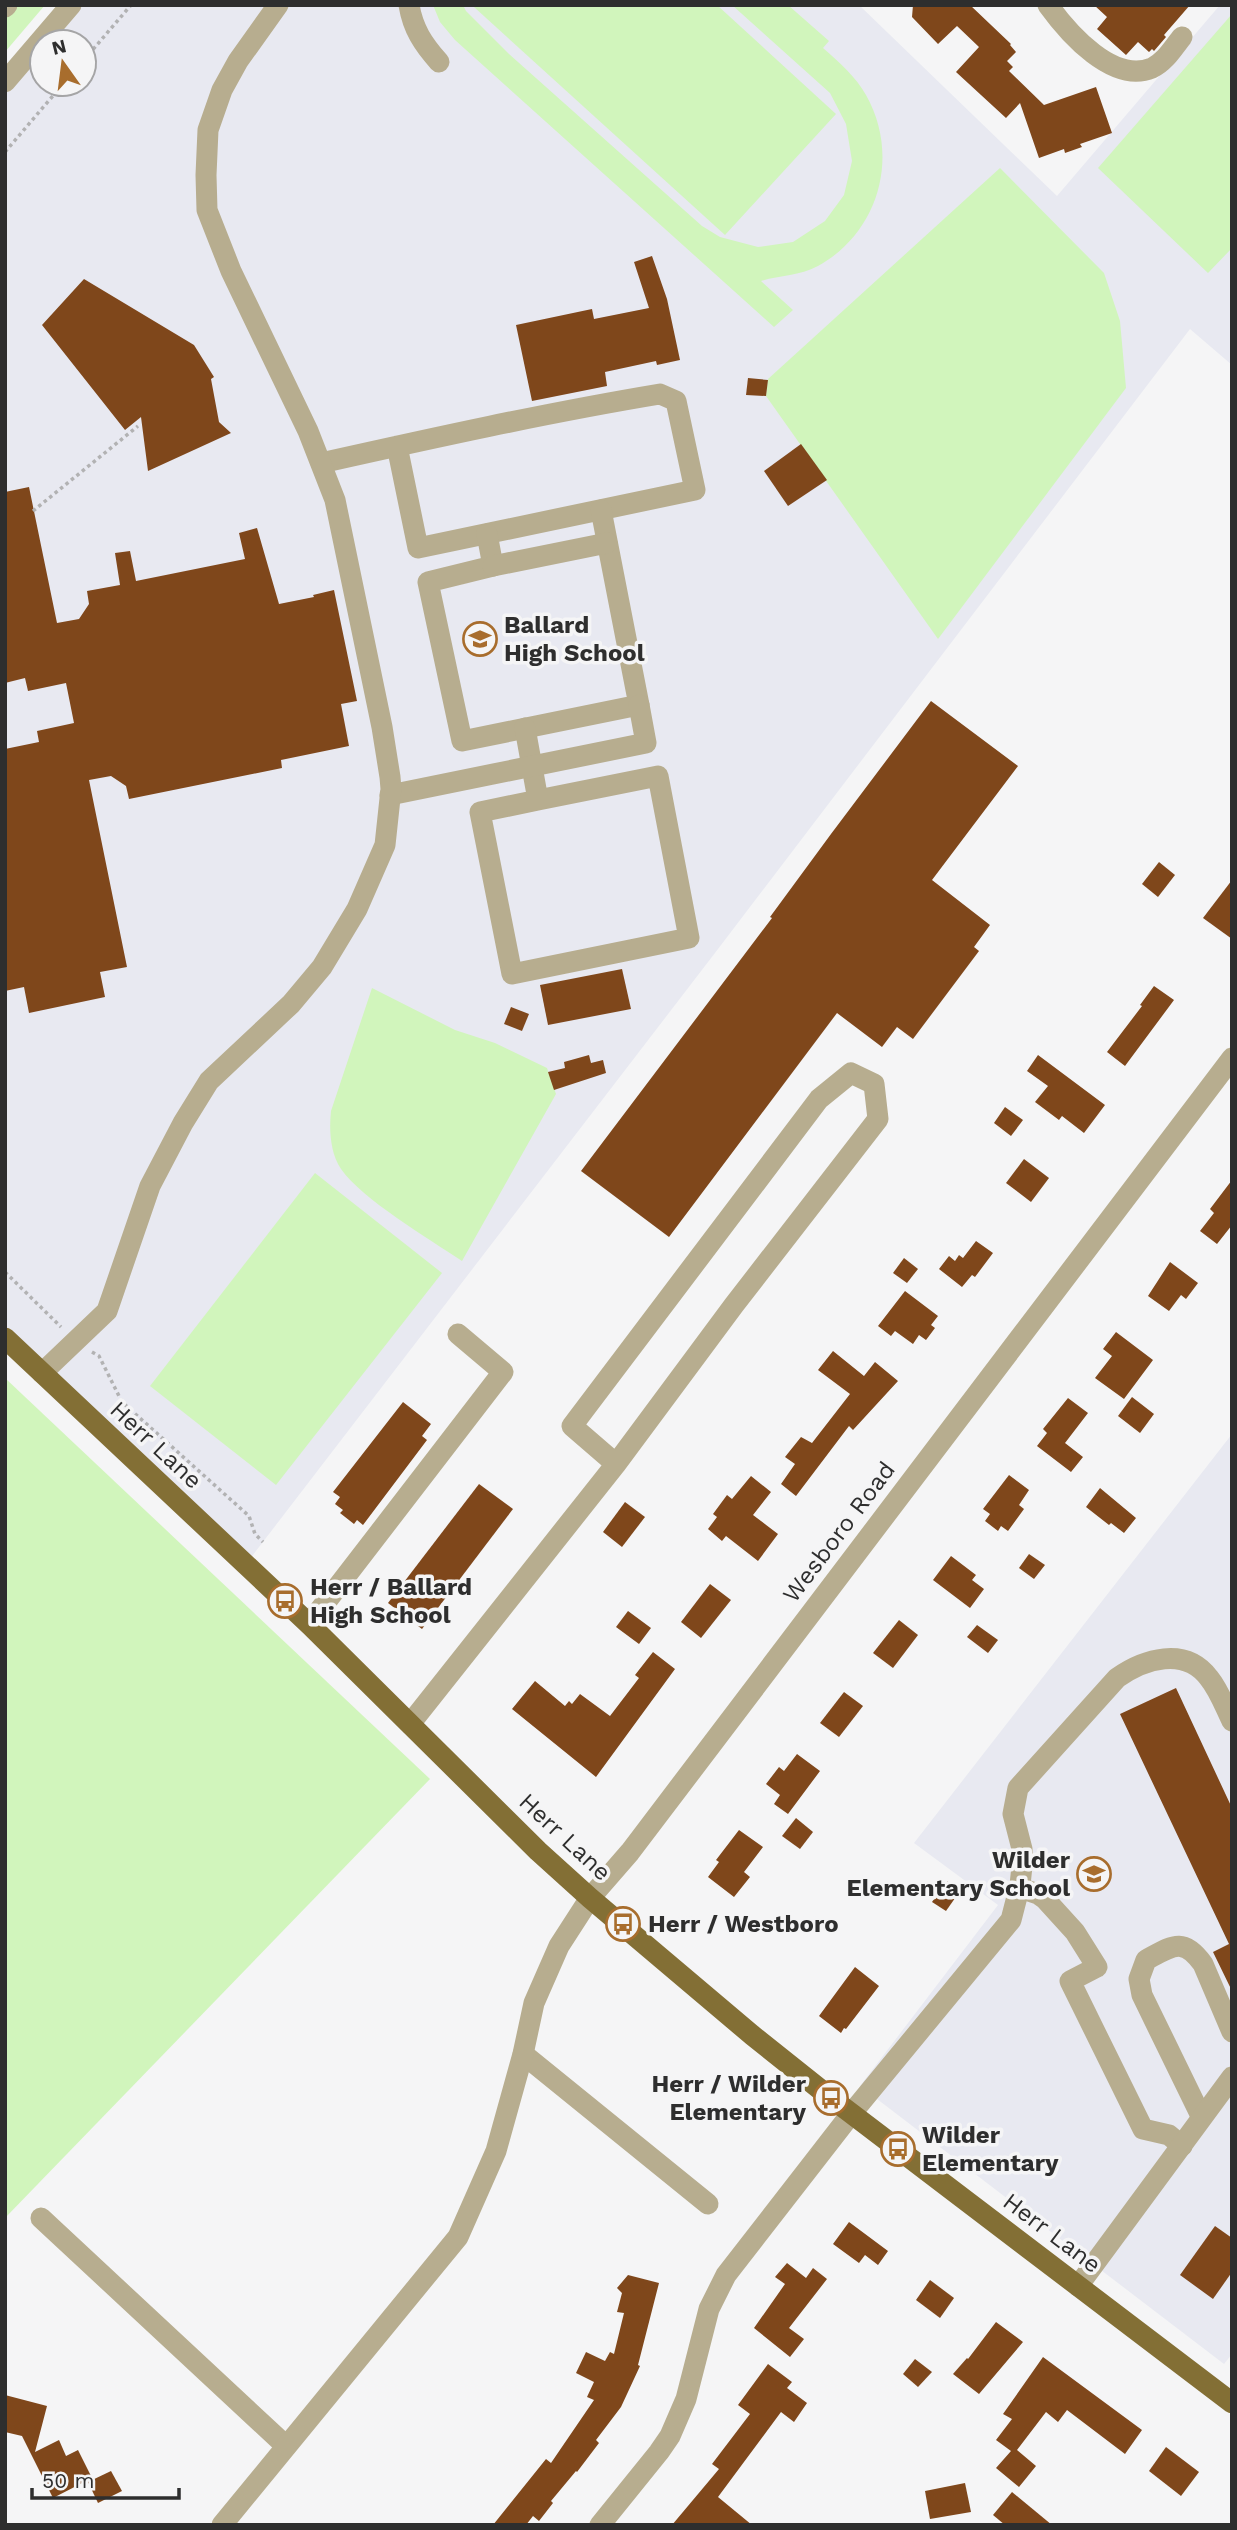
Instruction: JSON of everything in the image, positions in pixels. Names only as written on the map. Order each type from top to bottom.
[{"type":"main road","name":"Herr Lane","points":[[5,1338],[309,1623],[538,1851],[590,1898],[752,2035],[851,2114],[1232,2403]]},
{"type":"street","points":[[5,82],[71,5]]},
{"type":"street","points":[[43,1373],[107,1311],[150,1186],[183,1123],[209,1081],[291,1004],[322,967],[357,909],[384,845],[390,796],[382,727],[338,513],[321,463],[267,344],[230,271],[207,210],[208,130],[222,90],[250,43],[278,5]]},
{"type":"street","points":[[409,5],[412,24],[424,46],[439,62]]},
{"type":"street","points":[[1048,5],[1082,45],[1112,66],[1134,72],[1153,68],[1165,59],[1182,37]]},
{"type":"street","points":[[321,463],[397,446],[660,394],[676,401],[695,490],[418,548],[397,446]]},
{"type":"street","points":[[390,796],[646,743],[601,510]]},
{"type":"street","points":[[486,534],[493,566]]},
{"type":"street","points":[[607,543],[428,582],[462,740],[639,705]]},
{"type":"street","points":[[525,728],[538,800]]},
{"type":"street","points":[[658,776],[689,938],[512,974],[480,812],[538,800],[658,776]]},
{"type":"street","name":"Wesboro Road","points":[[222,2525],[458,2236],[496,2151],[534,2003],[554,1958],[590,1898],[630,1852],[1232,1058]]},
{"type":"street","points":[[410,1724],[616,1464],[734,1304],[878,1119],[874,1084],[851,1073],[819,1098],[572,1426],[616,1464]]},
{"type":"street","points":[[309,1623],[503,1373],[458,1334]]},
{"type":"street","points":[[600,2525],[659,2452],[679,2418],[709,2309],[726,2275],[851,2114],[1012,1920],[1020,1888],[1022,1849],[1014,1823],[1013,1805],[1018,1788],[1116,1678],[1151,1660],[1168,1658],[1187,1661],[1203,1671],[1232,1721]]},
{"type":"street","points":[[1020,1888],[1045,1899],[1086,1947],[1097,1967],[1070,1980],[1143,2129],[1168,2135],[1182,2147]]},
{"type":"street","points":[[1204,2111],[1142,1994],[1139,1979],[1146,1960],[1177,1945],[1196,1954],[1203,1964],[1232,2032]]},
{"type":"street","points":[[523,2054],[708,2204]]},
{"type":"street","points":[[1078,2286],[1182,2147],[1204,2111],[1232,2077]]},
{"type":"street","points":[[41,2218],[286,2446]]},
{"type":"path","points":[[98,44],[131,5]]},
{"type":"path","points":[[5,152],[51,98]]},
{"type":"path","points":[[33,511],[138,426]]},
{"type":"path","points":[[5,1272],[77,1342],[99,1356],[122,1402],[249,1516],[256,1534],[263,1542]]},
{"type":"shaded area","name":"Ballard High School","points":[[72,5],[859,5],[1057,196],[1220,5],[1232,5],[1232,365],[1190,329],[246,1564],[5,1335],[5,83],[28,56],[28,98],[98,98],[98,28],[52,28]]},
{"type":"shaded area","name":"Wilder Elementary School","points":[[1232,1434],[1232,2354],[1224,2364],[860,2086],[998,1905],[914,1843]]},
{"type":"green space","points":[[11,5],[45,5],[5,52],[5,12]]},
{"type":"green space","points":[[433,5],[463,5],[509,54],[702,226],[720,237],[758,247],[793,242],[825,221],[844,195],[852,161],[846,124],[830,93],[732,5],[788,5],[829,41],[823,48],[857,82],[876,119],[882,143],[882,168],[878,191],[869,214],[856,234],[839,252],[818,266],[804,272],[761,281],[793,310],[774,327],[455,40],[440,22]]},
{"type":"green space","points":[[717,5],[836,114],[725,235],[474,7]]},
{"type":"green space","points":[[1232,14],[1232,248],[1208,273],[1098,168]]},
{"type":"green space","points":[[1000,168],[1104,273],[1120,321],[1126,388],[938,639],[766,396],[768,379]]},
{"type":"green space","points":[[372,988],[455,1030],[495,1043],[547,1068],[556,1094],[462,1261],[364,1193],[341,1169],[332,1148],[331,1111]]},
{"type":"green space","points":[[315,1173],[442,1273],[276,1485],[150,1386]]},
{"type":"green space","points":[[5,1378],[430,1779],[5,2218]]},
{"type":"building","points":[[913,5],[970,5],[1011,44],[1016,52],[1007,61],[1013,67],[1009,71],[1044,105],[1096,87],[1112,133],[1080,144],[1082,147],[1065,153],[1064,149],[1039,158],[1020,103],[1006,118],[956,72],[979,47],[957,26],[938,44],[912,17]]},
{"type":"building","points":[[1094,5],[1190,5],[1154,51],[1152,49],[1149,52],[1138,42],[1126,55],[1097,29],[1107,17]]},
{"type":"building","points":[[652,256],[667,299],[680,360],[657,365],[656,361],[605,372],[607,386],[532,401],[516,325],[592,309],[594,319],[649,308],[634,262]]},
{"type":"building","points":[[84,279],[194,345],[214,377],[211,379],[219,422],[231,433],[148,471],[141,417],[125,430],[42,325]]},
{"type":"building","points":[[748,378],[768,380],[766,396],[746,395]]},
{"type":"building","points":[[801,444],[827,480],[788,506],[764,471]]},
{"type":"building","points":[[29,487],[57,623],[79,619],[89,604],[87,591],[120,585],[115,553],[130,551],[136,581],[245,559],[239,533],[257,528],[279,604],[334,590],[357,701],[341,704],[349,746],[281,760],[282,768],[129,799],[126,786],[111,776],[89,780],[127,967],[100,972],[105,997],[29,1013],[24,987],[5,991],[5,749],[39,742],[37,731],[74,723],[66,683],[28,691],[25,678],[5,683],[5,492]]},
{"type":"building","points":[[931,701],[1018,766],[932,880],[990,925],[974,947],[979,951],[913,1039],[897,1027],[882,1047],[837,1013],[669,1237],[581,1171]]},
{"type":"building","points":[[1159,862],[1175,875],[1158,897],[1142,884]]},
{"type":"building","points":[[1232,880],[1232,939],[1203,918]]},
{"type":"building","points":[[622,969],[631,1009],[548,1025],[540,985]]},
{"type":"building","points":[[1154,986],[1174,1000],[1125,1066],[1107,1052]]},
{"type":"building","points":[[511,1007],[529,1014],[522,1031],[504,1024]]},
{"type":"building","points":[[589,1055],[591,1063],[603,1060],[606,1073],[554,1090],[548,1072],[565,1068],[564,1062]]},
{"type":"building","points":[[1038,1055],[1105,1105],[1084,1133],[1062,1116],[1059,1120],[1035,1102],[1048,1086],[1027,1071]]},
{"type":"building","points":[[1005,1107],[1023,1120],[1011,1136],[994,1123]]},
{"type":"building","points":[[1024,1159],[1049,1178],[1031,1202],[1006,1183]]},
{"type":"building","points":[[1232,1180],[1232,1225],[1217,1244],[1200,1231],[1214,1213],[1210,1209]]},
{"type":"building","points":[[976,1241],[993,1253],[975,1277],[972,1275],[962,1287],[939,1269],[949,1256],[955,1261],[959,1255],[963,1258]]},
{"type":"building","points":[[904,1258],[918,1269],[907,1283],[893,1273]]},
{"type":"building","points":[[1170,1262],[1198,1283],[1186,1299],[1181,1295],[1169,1311],[1148,1296]]},
{"type":"building","points":[[905,1291],[938,1316],[931,1325],[935,1328],[926,1340],[919,1335],[913,1344],[895,1331],[891,1336],[878,1326]]},
{"type":"building","points":[[1116,1332],[1153,1360],[1124,1399],[1095,1378],[1112,1356],[1103,1349]]},
{"type":"building","points":[[833,1351],[864,1376],[875,1362],[898,1381],[853,1430],[849,1426],[796,1496],[781,1484],[795,1464],[785,1457],[801,1437],[812,1443],[850,1394],[818,1370]]},
{"type":"building","points":[[1132,1397],[1154,1414],[1140,1433],[1118,1416]]},
{"type":"building","points":[[1068,1398],[1088,1413],[1065,1443],[1083,1457],[1071,1472],[1037,1446],[1047,1433],[1043,1429]]},
{"type":"building","points":[[403,1402],[431,1424],[422,1436],[427,1440],[363,1525],[357,1520],[354,1524],[340,1513],[343,1510],[335,1504],[340,1497],[333,1492]]},
{"type":"building","points":[[1009,1475],[1029,1490],[1019,1505],[1024,1509],[1008,1531],[1001,1526],[998,1531],[985,1521],[990,1514],[983,1509]]},
{"type":"building","points":[[751,1476],[771,1492],[753,1515],[778,1534],[758,1561],[726,1536],[722,1541],[708,1529],[717,1517],[713,1514],[727,1495],[732,1499]]},
{"type":"building","points":[[479,1484],[513,1509],[422,1629],[388,1603]]},
{"type":"building","points":[[1100,1488],[1136,1518],[1124,1533],[1086,1507]]},
{"type":"building","points":[[625,1502],[645,1517],[622,1547],[603,1532]]},
{"type":"building","points":[[1029,1554],[1045,1565],[1034,1579],[1019,1568]]},
{"type":"building","points":[[951,1556],[976,1575],[972,1580],[984,1589],[970,1608],[933,1580]]},
{"type":"building","points":[[710,1584],[731,1600],[701,1638],[681,1622]]},
{"type":"building","points":[[628,1611],[651,1628],[639,1644],[616,1627]]},
{"type":"building","points":[[899,1620],[918,1635],[893,1668],[873,1653]]},
{"type":"building","points":[[977,1625],[998,1640],[988,1653],[967,1637]]},
{"type":"building","points":[[653,1652],[675,1669],[596,1777],[512,1709],[535,1681],[565,1706],[569,1701],[572,1704],[580,1694],[610,1716],[639,1678],[635,1675]]},
{"type":"building","points":[[1176,1688],[1232,1808],[1232,1991],[1213,1952],[1229,1944],[1120,1714]]},
{"type":"building","points":[[844,1692],[863,1706],[839,1737],[820,1723]]},
{"type":"building","points":[[797,1754],[820,1771],[788,1814],[774,1804],[780,1795],[766,1784],[779,1767],[784,1771]]},
{"type":"building","points":[[796,1818],[813,1832],[800,1849],[782,1836]]},
{"type":"building","points":[[739,1830],[763,1847],[744,1872],[750,1877],[734,1897],[708,1877],[719,1862],[716,1860]]},
{"type":"building","points":[[947,1881],[960,1891],[946,1911],[932,1902]]},
{"type":"building","points":[[855,1967],[879,1986],[841,2033],[819,2016]]},
{"type":"building","points":[[849,2222],[888,2251],[878,2265],[865,2255],[859,2263],[833,2244]]},
{"type":"building","points":[[1215,2226],[1232,2238],[1232,2272],[1213,2299],[1180,2275]]},
{"type":"building","points":[[787,2263],[806,2278],[813,2268],[827,2279],[789,2328],[804,2339],[790,2357],[754,2328],[785,2284],[775,2277]]},
{"type":"building","points":[[628,2275],[659,2283],[638,2365],[640,2366],[621,2407],[596,2440],[599,2443],[551,2501],[553,2503],[539,2521],[533,2516],[526,2525],[493,2525],[546,2459],[551,2463],[594,2400],[587,2397],[594,2382],[576,2373],[586,2352],[605,2361],[610,2352],[614,2354],[624,2313],[617,2312],[622,2293],[617,2288]]},
{"type":"building","points":[[930,2280],[954,2298],[940,2318],[916,2300]]},
{"type":"building","points":[[996,2322],[1023,2342],[979,2394],[953,2374]]},
{"type":"building","points":[[1043,2357],[1142,2430],[1125,2454],[1067,2410],[1058,2422],[1046,2412],[1017,2450],[1036,2466],[1019,2487],[996,2468],[1011,2451],[996,2440],[1012,2419],[1003,2414]]},
{"type":"building","points":[[915,2359],[932,2372],[918,2387],[903,2374]]},
{"type":"building","points":[[768,2364],[792,2382],[787,2388],[807,2403],[794,2422],[781,2412],[718,2497],[752,2525],[672,2525],[719,2469],[712,2464],[750,2414],[738,2405]]},
{"type":"building","points":[[5,2395],[47,2406],[35,2452],[59,2440],[66,2456],[78,2450],[92,2478],[53,2498],[22,2436],[5,2432]]},
{"type":"building","points":[[1166,2447],[1199,2472],[1181,2496],[1149,2471]]},
{"type":"building","points":[[111,2471],[122,2491],[98,2503],[88,2482]]},
{"type":"building","points":[[965,2483],[971,2512],[930,2519],[925,2491]]},
{"type":"building","points":[[1012,2492],[1052,2525],[1005,2525],[993,2515]]},
{"type":"place","name":"Ballard High School","points":[[480,639]]},
{"type":"place","name":"Herr / Ballard High School","points":[[285,1601]]},
{"type":"place","name":"Wilder Elementary School","points":[[1094,1874]]},
{"type":"place","name":"Herr / Westboro","points":[[623,1924]]},
{"type":"place","name":"Herr / Wilder Elementary","points":[[831,2098]]},
{"type":"place","name":"Wilder Elementary","points":[[898,2149]]}]
